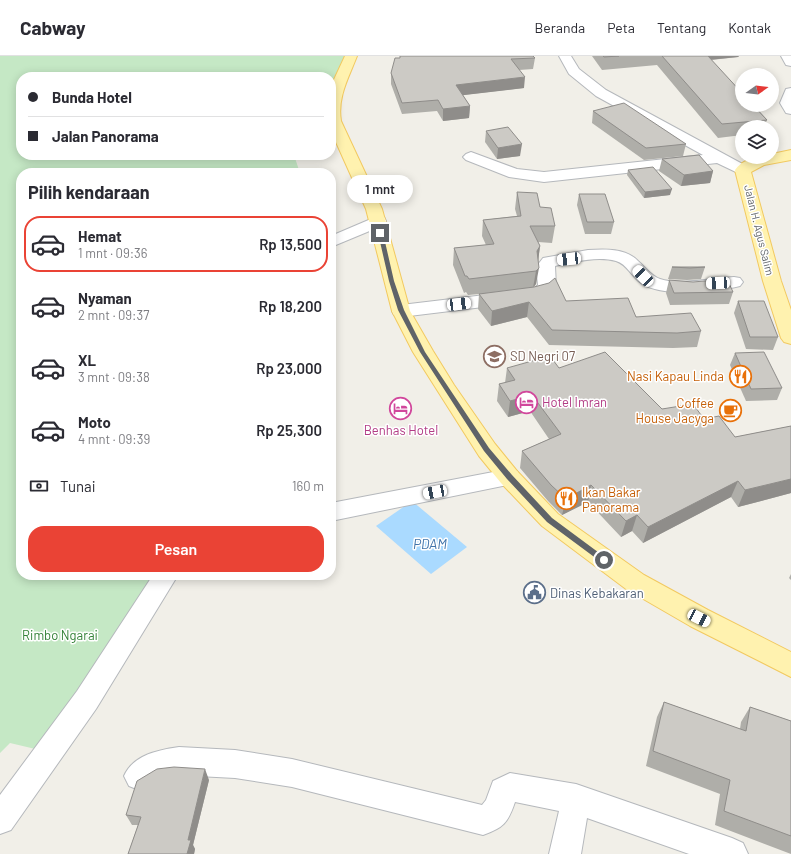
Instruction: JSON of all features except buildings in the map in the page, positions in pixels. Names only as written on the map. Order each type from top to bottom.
[{"type":"main road","points":[[336,95],[338,87],[352,56]]},
{"type":"main road","points":[[336,121],[360,174],[378,221],[392,281],[401,310],[423,352],[447,390],[487,450],[509,477],[550,520],[636,582],[699,618],[791,665]]},
{"type":"main road","name":"Jalan H. Agus Salim","points":[[791,155],[759,161],[743,170],[748,184],[772,281],[791,338]]},
{"type":"street","points":[[566,56],[574,71],[601,93],[743,170]]},
{"type":"street","points":[[787,56],[791,62]]},
{"type":"street","points":[[791,92],[787,103],[791,110]]},
{"type":"street","points":[[471,157],[510,174],[526,177],[544,177],[719,158]]},
{"type":"street","points":[[336,240],[378,221]]},
{"type":"street","points":[[401,310],[540,293],[547,287],[545,267],[549,262],[607,255],[625,258],[648,281],[657,284],[672,286],[734,282]]},
{"type":"street","points":[[336,511],[509,477]]},
{"type":"street","points":[[0,819],[52,751],[131,633],[163,580]]},
{"type":"street","points":[[139,776],[148,769],[160,764],[179,761],[235,764],[292,773],[482,820],[491,818],[497,812],[503,792],[510,787],[576,799],[732,854]]},
{"type":"street","points":[[565,854],[576,799]]},
{"type":"green space","name":"Rimbo Ngarai","points":[[0,56],[353,56],[336,93],[336,72],[16,72],[16,160],[296,160],[298,168],[16,168],[16,580],[168,580],[48,752],[10,743],[0,753]]},
{"type":"water","name":"PDAM","points":[[412,501],[467,547],[431,574],[376,526]]},
{"type":"place","name":"SD Negri 07","points":[[494,356]]},
{"type":"place","name":"Nasi Kapau Linda","points":[[740,376]]},
{"type":"place","name":"Hotel Imran","points":[[526,402]]},
{"type":"place","name":"Benhas Hotel","points":[[401,408]]},
{"type":"place","name":"Coffee House Jacyga","points":[[730,410]]},
{"type":"place","name":"Ikan Bakar Panorama","points":[[567,499]]},
{"type":"place","name":"Dinas Kebakaran","points":[[535,593]]},
{"type":"route","points":[[380,233],[401,310],[423,352],[487,450],[509,477],[550,520],[604,560]]}]
